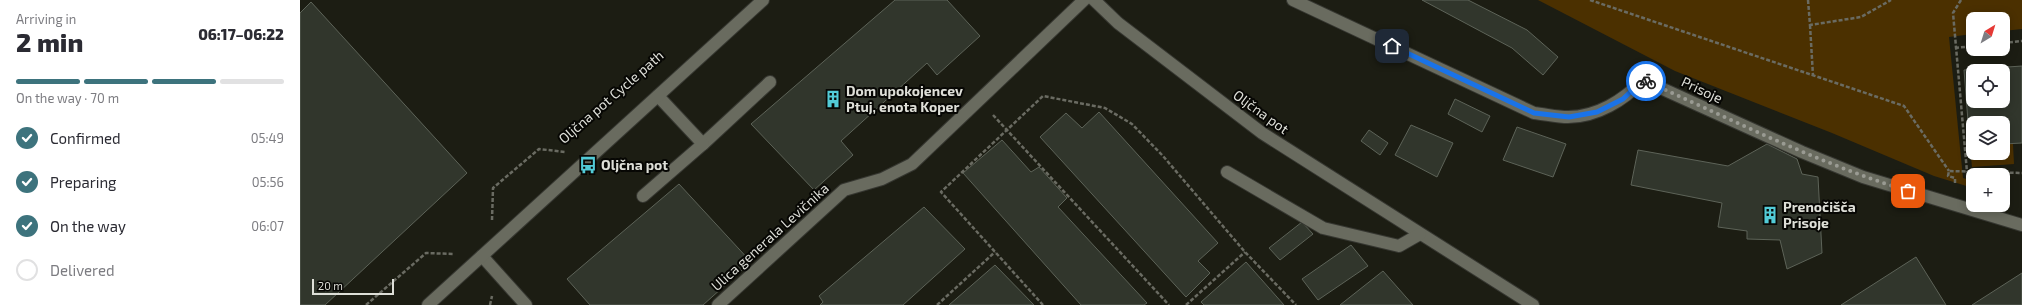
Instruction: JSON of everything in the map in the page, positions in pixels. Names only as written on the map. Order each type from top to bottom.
[{"type":"street","points":[[428,305],[764,0]]},
{"type":"street","name":"Ulica generala Levičnika","points":[[718,305],[844,190],[882,180],[912,164],[1084,0]]},
{"type":"street","name":"Oljčna pot","points":[[1094,0],[1118,23],[1262,133],[1533,305]]},
{"type":"street","name":"Prisoje","points":[[1293,0],[1534,113],[1569,117],[1597,112],[1623,99],[1643,80],[1802,152],[1863,177],[2022,225]]},
{"type":"street","points":[[643,196],[703,144],[770,82]]},
{"type":"street","points":[[658,96],[703,144]]},
{"type":"street","points":[[1227,172],[1323,228],[1399,246],[1420,234]]},
{"type":"street","points":[[482,256],[526,305]]},
{"type":"path","points":[[1590,0],[1904,106],[1949,171],[1948,176],[1955,178],[1955,183]]},
{"type":"path","points":[[1808,0],[1813,76]]},
{"type":"path","points":[[1810,25],[1861,17],[1891,0]]},
{"type":"path","points":[[1961,0],[1953,13],[1967,168]]},
{"type":"path","points":[[2010,42],[2022,41]]},
{"type":"path","points":[[1955,48],[1966,47]]},
{"type":"path","points":[[1043,305],[941,192],[1043,96],[1105,108],[1132,124],[1163,156],[1245,252],[1296,305]]},
{"type":"path","points":[[979,100],[1169,305]]},
{"type":"path","name":"Oljčna pot Cycle path","points":[[492,222],[492,188],[540,149],[564,153],[568,149]]},
{"type":"path","points":[[1949,171],[1966,172]]},
{"type":"path","points":[[2010,173],[2022,173]]},
{"type":"path","points":[[366,305],[426,252],[461,254]]},
{"type":"path","points":[[937,305],[995,252]]},
{"type":"path","points":[[1186,305],[1245,252]]},
{"type":"shaded area","points":[[1538,0],[2022,0],[2022,29],[2010,30],[2010,12],[1966,12],[1966,35],[1949,37],[1963,178],[1966,179],[1966,186],[1934,176],[1832,133],[1675,71]]},
{"type":"shaded area","points":[[2010,144],[2013,144],[2014,164],[1972,167],[1971,160],[2010,160]]},
{"type":"building","name":"Dom upokojencev Ptuj, enota Koper","points":[[895,0],[947,0],[980,36],[937,75],[927,63],[841,141],[853,155],[814,190],[751,124]]},
{"type":"building","points":[[1422,0],[1468,0],[1527,30],[1558,57],[1543,75],[1512,48]]},
{"type":"building","points":[[311,2],[467,173],[325,305],[300,305],[300,13]]},
{"type":"building","points":[[2022,66],[2022,143],[2010,144],[2010,116],[1968,116],[1967,108],[2010,108],[2010,67]]},
{"type":"building","points":[[1964,70],[1966,70],[1966,96]]},
{"type":"building","points":[[1455,99],[1490,116],[1482,132],[1448,114]]},
{"type":"building","points":[[1099,112],[1218,243],[1198,261],[1210,273],[1186,297],[1040,137],[1066,113],[1082,128]]},
{"type":"building","points":[[1411,125],[1453,143],[1437,177],[1395,155]]},
{"type":"building","points":[[1517,127],[1566,144],[1553,177],[1503,160]]},
{"type":"building","points":[[1369,130],[1388,143],[1380,155],[1361,141]]},
{"type":"building","points":[[1002,140],[1031,172],[1039,167],[1067,198],[1058,207],[1147,303],[1144,305],[1081,305],[963,173]]},
{"type":"building","name":"Prenočišča Prisoje","points":[[1767,144],[1797,159],[1802,174],[1818,177],[1822,253],[1787,269],[1780,240],[1747,239],[1747,231],[1718,227],[1722,203],[1631,185],[1638,150],[1728,166]]},
{"type":"building","points":[[679,184],[751,262],[703,305],[590,305],[567,279]]},
{"type":"building","points":[[924,207],[965,249],[903,305],[820,305],[823,302],[819,296]]},
{"type":"building","points":[[1302,222],[1313,234],[1280,260],[1269,248]]},
{"type":"building","points":[[1351,245],[1368,266],[1318,300],[1302,279]]},
{"type":"building","points":[[1916,257],[1946,305],[1841,305]]},
{"type":"building","points":[[1246,262],[1284,305],[1204,305],[1201,302]]},
{"type":"building","points":[[995,265],[1034,305],[949,305]]},
{"type":"building","points":[[1383,271],[1413,305],[1340,305]]},
{"type":"building","points":[[2022,273],[2022,305],[1972,305]]},
{"type":"way so far","points":[[1646,81],[1802,152],[1863,177],[1908,191]]},
{"type":"place","name":"Dom upokojencev Ptuj, enota Koper","points":[[833,99]]},
{"type":"place","name":"Oljčna pot","points":[[588,165]]},
{"type":"place","name":"Prenočišča Prisoje","points":[[1770,215]]},
{"type":"route","points":[[1392,46],[1534,113],[1569,117],[1597,112],[1623,99],[1643,80],[1646,81]]}]
